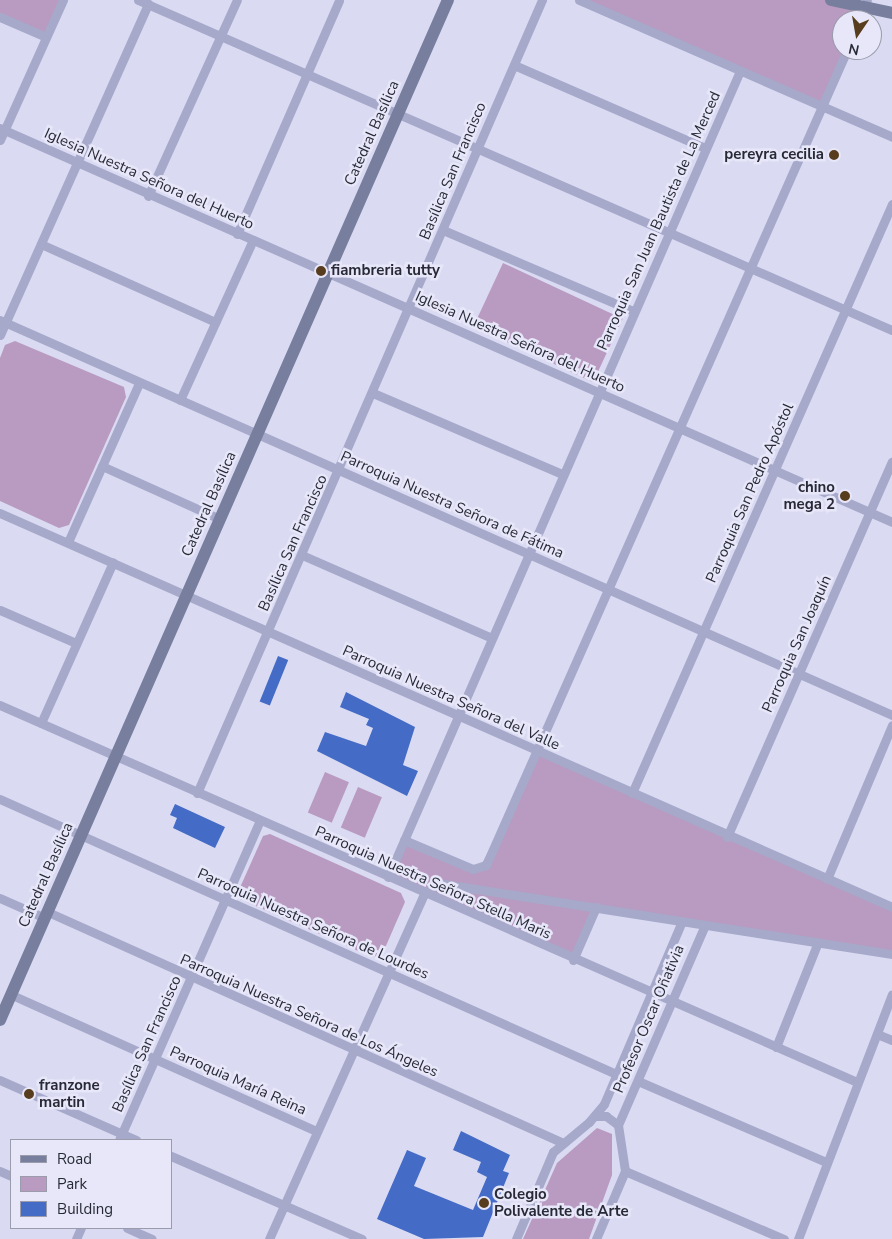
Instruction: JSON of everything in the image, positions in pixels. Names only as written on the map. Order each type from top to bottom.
[{"type":"main road","name":"Catedral Basílica","points":[[0,1020],[6,1000],[46,915],[448,0]]},
{"type":"main road","points":[[831,0],[866,4],[892,13]]},
{"type":"street","points":[[0,140],[2,129],[63,0]]},
{"type":"street","points":[[138,0],[478,147],[892,330]]},
{"type":"street","points":[[148,196],[237,0]]},
{"type":"street","points":[[236,234],[339,0]]},
{"type":"street","name":"Basílica San Francisco","points":[[197,793],[340,470],[542,0]]},
{"type":"street","points":[[579,0],[892,137]]},
{"type":"street","points":[[0,335],[3,322],[41,244],[148,4]]},
{"type":"street","points":[[0,17],[46,37]]},
{"type":"street","points":[[404,840],[473,869],[483,868],[538,750],[749,267],[842,60]]},
{"type":"street","points":[[514,65],[705,148]]},
{"type":"street","name":"Parroquia San Juan Bautista de La Merced","points":[[388,878],[490,637],[740,71]]},
{"type":"street","name":"Iglesia Nuestra Señora del Huerto","points":[[2,129],[148,196],[329,272],[892,522]]},
{"type":"street","name":"Parroquia San Pedro Apóstol","points":[[632,794],[892,204]]},
{"type":"street","points":[[442,230],[633,311]]},
{"type":"street","points":[[180,400],[254,240]]},
{"type":"street","points":[[41,244],[215,322]]},
{"type":"street","name":"Parroquia Nuestra Señora de Fátima","points":[[3,322],[892,715]]},
{"type":"street","points":[[68,542],[139,383]]},
{"type":"street","points":[[373,393],[562,474]]},
{"type":"street","name":"Parroquia San Joaquín","points":[[727,836],[892,462]]},
{"type":"street","points":[[102,466],[220,519]]},
{"type":"street","name":"Parroquia Nuestra Señora del Valle","points":[[0,513],[187,595],[268,633],[538,750],[727,836],[892,907]]},
{"type":"street","points":[[302,555],[490,637]]},
{"type":"street","points":[[40,723],[113,562]]},
{"type":"street","points":[[0,610],[76,643]]},
{"type":"street","name":"Parroquia Nuestra Señora Stella Maris","points":[[0,705],[650,995],[857,1082]]},
{"type":"street","points":[[827,879],[892,725]]},
{"type":"street","name":"Parroquia Nuestra Señora de Lourdes","points":[[0,799],[616,1074]]},
{"type":"street","name":"Basílica San Francisco","points":[[120,1137],[260,821]]},
{"type":"street","points":[[269,1239],[424,894],[438,883],[892,954]]},
{"type":"street","name":"Parroquia Nuestra Señora de Los Ángeles","points":[[0,898],[46,915],[561,1142]]},
{"type":"street","points":[[573,960],[596,908]]},
{"type":"street","name":"Profesor Oscar Oñativia","points":[[516,1239],[561,1142],[596,1116],[682,921]]},
{"type":"street","name":"Profesor Oscar Oñativia","points":[[618,1125],[705,925]]},
{"type":"street","points":[[776,1047],[818,942]]},
{"type":"street","points":[[798,1239],[892,994]]},
{"type":"street","name":"Parroquia María Reina","points":[[6,1000],[155,1058],[316,1131]]},
{"type":"street","points":[[877,1034],[892,1040]]},
{"type":"street","points":[[0,1080],[120,1137]]},
{"type":"street","points":[[638,1081],[826,1162]]},
{"type":"street","points":[[596,1116],[606,1116],[618,1125],[624,1171],[596,1239]]},
{"type":"street","points":[[172,1156],[362,1239]]},
{"type":"street","points":[[624,1171],[784,1239]]},
{"type":"street","points":[[129,1229],[152,1239]]},
{"type":"green space","points":[[0,0],[62,0],[46,36],[0,16]]},
{"type":"green space","points":[[581,0],[826,0],[865,8],[864,10],[832,10],[832,60],[841,60],[820,106]]},
{"type":"green space","points":[[503,263],[623,319],[593,382],[473,326]]},
{"type":"green space","points":[[15,341],[124,387],[126,397],[69,525],[59,528],[0,501],[0,358],[5,345]]},
{"type":"green space","points":[[538,751],[892,907],[892,953],[596,908],[573,960],[388,877],[404,841],[479,870]]},
{"type":"green space","points":[[325,772],[349,782],[332,823],[308,813]]},
{"type":"green space","points":[[358,787],[382,797],[365,838],[341,828]]},
{"type":"green space","points":[[270,834],[401,893],[405,902],[382,955],[372,957],[240,899],[238,892],[263,836]]},
{"type":"green space","points":[[597,1128],[612,1134],[612,1175],[589,1239],[523,1239],[557,1163]]},
{"type":"building","points":[[278,656],[288,660],[270,706],[260,701]]},
{"type":"building","points":[[346,692],[415,727],[403,765],[418,771],[407,796],[317,751],[325,732],[366,746],[373,728],[366,725],[369,719],[340,707]]},
{"type":"building","points":[[175,804],[225,827],[215,848],[173,828],[177,818],[170,815]]},
{"type":"building","points":[[461,1131],[510,1155],[503,1171],[509,1173],[483,1237],[424,1239],[377,1219],[407,1150],[426,1158],[414,1186],[473,1210],[487,1177],[477,1172],[481,1162],[453,1150]]},
{"type":"place","name":"pereyra cecilia","points":[[834,155]]},
{"type":"place","name":"fiambreria tutty","points":[[321,271]]},
{"type":"place","name":"chino mega 2","points":[[845,496]]},
{"type":"place","name":"franzone martin","points":[[29,1094]]},
{"type":"place","name":"Colegio Polivalente de Arte","points":[[484,1203]]}]
